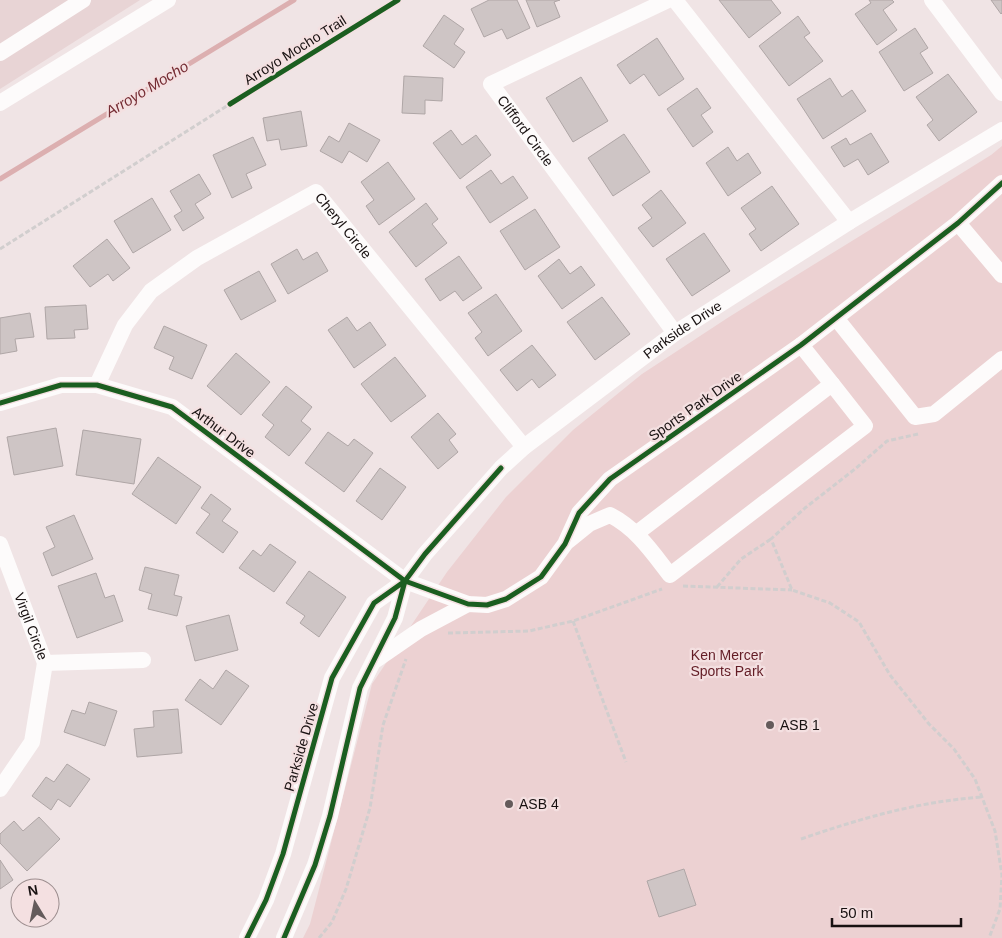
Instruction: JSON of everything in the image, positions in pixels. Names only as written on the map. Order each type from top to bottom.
[{"type":"street","points":[[0,53],[83,0]]},
{"type":"street","points":[[0,103],[168,0]]},
{"type":"street","name":"Clifford Circle","points":[[668,0],[492,84],[675,333]]},
{"type":"street","points":[[675,0],[849,222]]},
{"type":"street","points":[[932,0],[1002,93]]},
{"type":"street","name":"Parkside Drive","points":[[247,938],[266,900],[283,854],[332,678],[374,603],[405,581],[501,468],[524,447],[675,333],[849,222],[1002,130]]},
{"type":"street","name":"Sports Park Drive","points":[[405,581],[468,604],[487,605],[506,599],[529,587],[541,577],[565,544],[579,513],[610,479],[801,345],[958,222],[1002,183]]},
{"type":"street","name":"Cheryl Circle","points":[[97,385],[125,325],[151,291],[197,258],[316,192],[524,447]]},
{"type":"street","points":[[958,222],[1002,275]]},
{"type":"street","points":[[836,318],[915,418],[934,414],[1002,359]]},
{"type":"street","points":[[565,544],[588,524],[610,516],[625,523],[636,532],[670,575],[864,426],[801,345]]},
{"type":"street","points":[[636,532],[832,384]]},
{"type":"street","name":"Arthur Drive","points":[[0,403],[61,385],[97,385],[172,407],[405,581]]},
{"type":"street","name":"Virgil Circle","points":[[0,544],[46,663],[32,742],[0,790]]},
{"type":"street","name":"Parkside Drive","points":[[284,938],[315,865],[330,816],[360,688],[395,618],[405,581]]},
{"type":"street","points":[[373,663],[421,629],[468,604]]},
{"type":"street","points":[[46,663],[144,660]]},
{"type":"path","points":[[0,248],[230,104]]},
{"type":"path","points":[[716,588],[740,559],[771,538],[887,441],[922,433]]},
{"type":"path","points":[[771,538],[792,590]]},
{"type":"path","points":[[443,633],[487,634],[529,632],[573,621],[671,586]]},
{"type":"path","points":[[680,586],[792,590],[830,603],[859,622],[890,675],[929,724],[954,749],[975,779],[995,831],[1002,875],[1000,909],[989,938]]},
{"type":"path","points":[[573,621],[626,762]]},
{"type":"path","points":[[320,938],[332,922],[346,888],[370,808],[383,725],[408,654]]},
{"type":"path","points":[[801,839],[866,816],[937,800],[981,797]]},
{"type":"shaded area","points":[[0,0],[140,0],[0,89]]},
{"type":"green space","name":"Ken Mercer Sports Park","points":[[1002,146],[1002,938],[303,938],[310,924],[372,684],[447,572],[506,497],[573,430],[642,374],[729,317],[991,155]]},
{"type":"building","points":[[489,0],[517,0],[530,28],[507,39],[502,29],[484,37],[471,9]]},
{"type":"building","points":[[526,0],[560,0],[554,2],[560,17],[537,27]]},
{"type":"building","points":[[719,0],[771,0],[781,13],[749,38]]},
{"type":"building","points":[[869,0],[892,0],[894,2],[883,10],[897,30],[877,45],[855,14],[871,3]]},
{"type":"building","points":[[991,0],[1002,0],[1001,14]]},
{"type":"building","points":[[444,15],[464,29],[454,44],[465,52],[454,68],[423,46]]},
{"type":"building","points":[[798,16],[810,33],[804,37],[823,61],[789,86],[759,46]]},
{"type":"building","points":[[915,28],[928,48],[920,53],[933,73],[904,91],[879,52]]},
{"type":"building","points":[[657,38],[684,79],[659,96],[644,74],[630,84],[617,65]]},
{"type":"building","points":[[948,74],[977,112],[939,141],[927,125],[933,120],[916,97]]},
{"type":"building","points":[[404,76],[443,78],[442,101],[425,100],[425,114],[402,113]]},
{"type":"building","points":[[581,77],[608,121],[573,142],[546,98]]},
{"type":"building","points":[[830,78],[842,97],[852,90],[866,111],[823,139],[797,99]]},
{"type":"building","points":[[697,88],[711,108],[701,115],[713,132],[693,147],[667,109]]},
{"type":"building","points":[[301,111],[307,146],[281,150],[279,139],[267,141],[263,118]]},
{"type":"building","points":[[349,123],[380,140],[367,162],[349,151],[342,163],[320,151],[329,136],[339,142]]},
{"type":"building","points":[[451,130],[462,145],[476,135],[491,155],[460,179],[433,143]]},
{"type":"building","points":[[871,133],[889,162],[868,175],[858,159],[844,167],[831,147],[846,138],[850,145]]},
{"type":"building","points":[[624,134],[650,172],[613,196],[588,158]]},
{"type":"building","points":[[253,137],[266,165],[246,174],[252,188],[232,198],[213,155]]},
{"type":"building","points":[[728,147],[737,161],[748,153],[761,173],[728,196],[706,163]]},
{"type":"building","points":[[388,162],[415,199],[379,225],[366,206],[374,200],[361,182]]},
{"type":"building","points":[[491,170],[501,184],[513,176],[528,198],[490,223],[466,187]]},
{"type":"building","points":[[199,174],[211,194],[195,204],[204,218],[183,231],[174,216],[182,211],[170,191]]},
{"type":"building","points":[[772,186],[799,224],[761,251],[749,234],[756,229],[741,208]]},
{"type":"building","points":[[661,190],[686,223],[653,247],[638,228],[652,218],[642,205]]},
{"type":"building","points":[[152,198],[171,230],[133,253],[114,221]]},
{"type":"building","points":[[426,203],[438,219],[432,224],[447,243],[416,267],[389,232]]},
{"type":"building","points":[[535,209],[560,247],[525,270],[500,231]]},
{"type":"building","points":[[704,233],[730,271],[692,296],[666,259]]},
{"type":"building","points":[[107,239],[130,268],[113,281],[108,274],[90,287],[73,266]]},
{"type":"building","points":[[297,249],[303,260],[317,252],[328,271],[288,294],[271,264]]},
{"type":"building","points":[[459,256],[482,288],[463,301],[455,291],[440,301],[425,279]]},
{"type":"building","points":[[559,259],[570,274],[581,266],[595,285],[562,309],[538,276]]},
{"type":"building","points":[[259,271],[276,301],[241,320],[224,290]]},
{"type":"building","points":[[496,294],[522,331],[488,356],[475,338],[482,332],[468,313]]},
{"type":"building","points":[[602,297],[630,334],[595,360],[567,322]]},
{"type":"building","points":[[86,305],[88,329],[74,330],[75,338],[47,339],[45,307]]},
{"type":"building","points":[[30,313],[34,337],[15,339],[17,351],[0,354],[0,318]]},
{"type":"building","points":[[347,317],[357,331],[370,322],[386,345],[354,368],[328,330]]},
{"type":"building","points":[[164,326],[207,345],[192,379],[169,369],[174,357],[154,348]]},
{"type":"building","points":[[532,345],[556,375],[539,388],[532,379],[517,391],[500,370]]},
{"type":"building","points":[[236,353],[270,382],[241,415],[207,386]]},
{"type":"building","points":[[395,357],[426,396],[391,422],[361,384]]},
{"type":"building","points":[[286,386],[312,407],[301,421],[311,429],[289,456],[265,437],[274,425],[262,415]]},
{"type":"building","points":[[438,413],[456,434],[449,440],[458,452],[438,469],[411,437]]},
{"type":"building","points":[[56,428],[63,466],[14,475],[7,437]]},
{"type":"building","points":[[83,430],[141,439],[134,484],[76,475]]},
{"type":"building","points":[[328,432],[348,446],[354,439],[373,453],[344,492],[305,463]]},
{"type":"building","points":[[158,457],[201,487],[176,524],[132,494]]},
{"type":"building","points":[[380,468],[406,487],[382,520],[356,501]]},
{"type":"building","points":[[211,494],[231,509],[222,521],[238,532],[223,553],[196,533],[210,514],[201,508]]},
{"type":"building","points":[[74,515],[93,559],[52,576],[43,553],[55,547],[46,527]]},
{"type":"building","points":[[270,544],[296,562],[274,592],[239,568],[253,550],[261,556]]},
{"type":"building","points":[[145,567],[179,575],[174,595],[182,597],[177,616],[148,609],[152,594],[139,590]]},
{"type":"building","points":[[309,571],[346,597],[319,637],[300,623],[305,616],[286,603]]},
{"type":"building","points":[[96,573],[105,598],[114,595],[123,621],[77,638],[58,586]]},
{"type":"building","points":[[229,615],[238,650],[195,661],[186,626]]},
{"type":"building","points":[[226,670],[249,686],[221,725],[185,700],[200,679],[213,689]]},
{"type":"building","points":[[89,702],[117,711],[105,746],[64,732],[72,710],[85,714]]},
{"type":"building","points":[[178,709],[182,753],[137,757],[134,729],[154,727],[153,711]]},
{"type":"building","points":[[67,764],[90,779],[70,807],[58,799],[51,810],[32,796],[46,777],[54,782]]},
{"type":"building","points":[[39,817],[60,839],[27,871],[0,843],[0,834],[14,821],[23,831]]},
{"type":"building","points":[[0,860],[12,878],[10,878],[10,882],[0,889]]},
{"type":"building","points":[[684,869],[696,905],[659,917],[647,881]]},
{"type":"waterway","name":"Arroyo Mocho","points":[[0,179],[294,0]]},
{"type":"cycle path","name":"Arroyo Mocho Trail","points":[[230,104],[398,0]]},
{"type":"cycle path","points":[[0,403],[61,385],[97,385],[172,407],[405,581],[468,604],[487,605],[506,599],[541,577],[565,544],[579,513],[610,479],[801,345],[958,223],[1002,183]]},
{"type":"cycle path","points":[[247,938],[266,900],[283,854],[332,678],[374,603],[405,581],[425,554],[501,468]]},
{"type":"cycle path","points":[[284,938],[315,865],[330,816],[360,688],[395,618],[405,581]]},
{"type":"place","name":"ASB 1","points":[[770,725]]},
{"type":"place","name":"ASB 4","points":[[509,804]]}]
